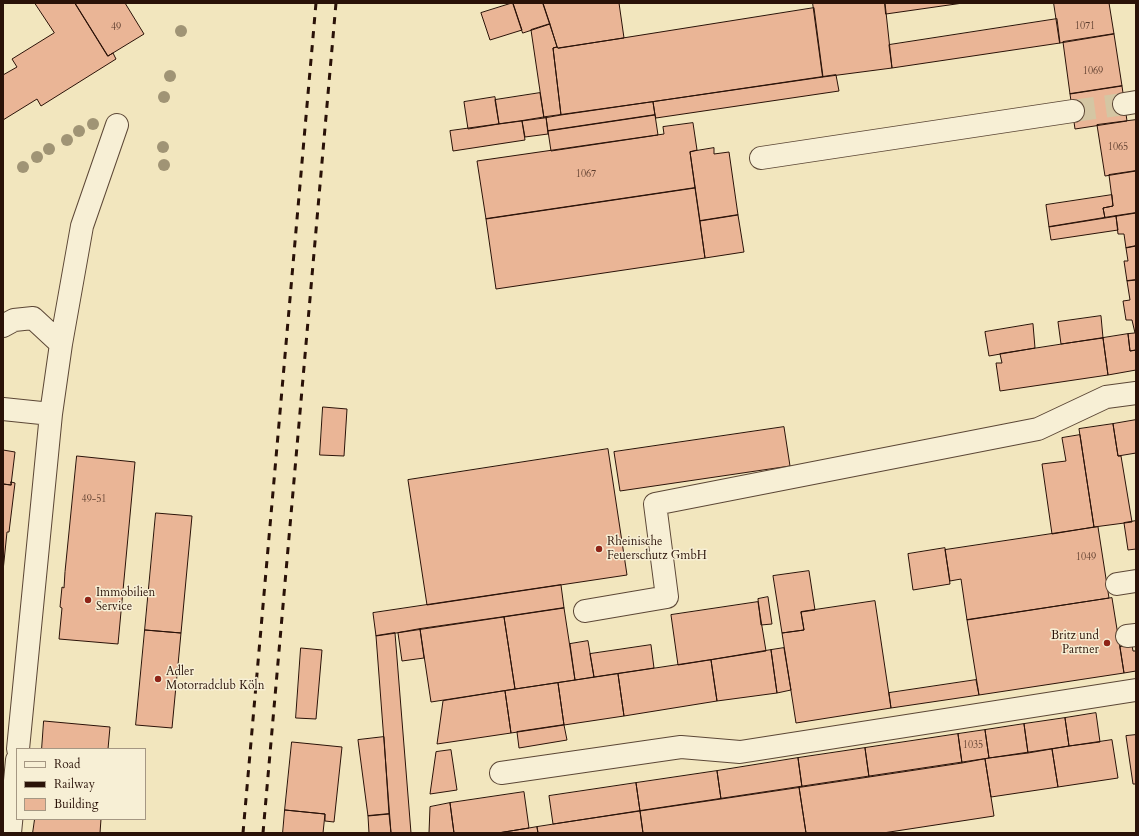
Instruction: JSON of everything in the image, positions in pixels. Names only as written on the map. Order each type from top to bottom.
[{"type":"lane","points":[[762,158],[1072,112]]},
{"type":"lane","points":[[18,748],[51,414],[61,344],[82,226],[117,125]]},
{"type":"lane","points":[[3,326],[14,320],[33,318],[61,344]]},
{"type":"lane","points":[[585,611],[667,597],[655,504],[1038,429],[1106,397],[1136,393]]},
{"type":"lane","points":[[3,409],[51,414]]},
{"type":"lane","points":[[501,773],[681,747],[740,752],[1136,690]]},
{"type":"lane","points":[[10,833],[16,770]]},
{"type":"building","points":[[35,3],[75,3],[108,56],[113,53],[116,59],[41,106],[37,99],[3,120],[3,75],[17,67],[12,59],[54,33]]},
{"type":"building","points":[[75,3],[125,3],[144,34],[108,56]]},
{"type":"building","points":[[513,3],[522,30],[490,40],[481,13]]},
{"type":"building","points":[[513,3],[543,3],[550,24],[523,33]]},
{"type":"building","points":[[543,3],[619,3],[624,38],[558,48]]},
{"type":"building","points":[[813,3],[885,3],[892,68],[823,77]]},
{"type":"building","points":[[885,3],[963,3],[886,14]]},
{"type":"building","points":[[1054,3],[1109,3],[1114,34],[1060,43]]},
{"type":"building","points":[[814,8],[823,77],[561,115],[553,48]]},
{"type":"building","points":[[1057,19],[1060,43],[892,68],[889,45]]},
{"type":"building","points":[[550,24],[557,47],[553,48],[561,115],[544,118],[531,30]]},
{"type":"building","points":[[1114,34],[1122,86],[1070,94],[1063,42]]},
{"type":"building","points":[[836,75],[839,91],[656,118],[655,115],[653,102]]},
{"type":"building","points":[[1122,86],[1127,121],[1075,129],[1070,94]]},
{"type":"building","points":[[540,93],[544,118],[499,124],[495,100]]},
{"type":"building","points":[[495,97],[499,124],[468,129],[464,102]]},
{"type":"building","points":[[653,102],[655,115],[548,131],[546,117]]},
{"type":"building","points":[[655,115],[658,135],[551,151],[548,131]]},
{"type":"building","points":[[546,117],[548,134],[525,137],[522,121]]},
{"type":"building","points":[[1136,120],[1136,171],[1105,176],[1097,125]]},
{"type":"building","points":[[522,121],[525,140],[453,151],[450,131]]},
{"type":"building","points":[[693,123],[697,150],[690,152],[695,188],[486,219],[477,161],[664,134],[663,127]]},
{"type":"building","points":[[714,148],[714,154],[729,152],[738,215],[700,221],[690,152]]},
{"type":"building","points":[[1136,171],[1136,213],[1105,218],[1103,208],[1113,206],[1109,175]]},
{"type":"building","points":[[695,188],[705,258],[496,289],[486,219]]},
{"type":"building","points":[[1112,195],[1113,206],[1103,208],[1105,218],[1049,227],[1046,205]]},
{"type":"building","points":[[1136,213],[1136,246],[1126,248],[1124,234],[1118,234],[1116,216]]},
{"type":"building","points":[[738,215],[744,252],[705,258],[700,221]]},
{"type":"building","points":[[1116,216],[1118,230],[1051,240],[1049,227]]},
{"type":"building","points":[[1136,246],[1136,280],[1127,281],[1124,261],[1128,261],[1126,248]]},
{"type":"building","points":[[1136,280],[1135,333],[1132,320],[1126,320],[1123,301],[1130,300],[1127,281]]},
{"type":"building","points":[[1101,316],[1103,338],[1061,344],[1058,322]]},
{"type":"building","points":[[1033,324],[1035,348],[989,356],[985,332]]},
{"type":"building","points":[[1136,333],[1136,350],[1130,351],[1128,334]]},
{"type":"building","points":[[1128,334],[1130,351],[1136,350],[1136,370],[1108,375],[1103,338]]},
{"type":"building","points":[[1103,338],[1108,375],[1000,391],[996,363],[1002,363],[1000,354]]},
{"type":"building","points":[[323,407],[347,409],[344,456],[320,455]]},
{"type":"building","points":[[1136,420],[1136,453],[1118,456],[1113,424]]},
{"type":"building","points":[[1113,424],[1118,456],[1121,456],[1132,522],[1094,527],[1079,429]]},
{"type":"building","points":[[784,427],[790,466],[620,491],[614,452]]},
{"type":"building","points":[[1080,435],[1094,527],[1052,534],[1042,464],[1066,461],[1062,438]]},
{"type":"building","points":[[608,449],[627,575],[427,605],[408,480]]},
{"type":"building","points":[[3,450],[15,452],[11,485],[3,484]]},
{"type":"building","points":[[77,456],[135,462],[118,644],[59,639],[62,608],[60,607],[62,587],[64,588]]},
{"type":"building","points":[[11,482],[15,483],[9,532],[7,532],[3,571],[3,484],[11,485]]},
{"type":"building","points":[[156,513],[192,516],[181,633],[145,630]]},
{"type":"building","points":[[1136,521],[1136,549],[1128,550],[1124,523]]},
{"type":"building","points":[[1098,527],[1109,598],[967,620],[961,579],[950,581],[945,550]]},
{"type":"building","points":[[945,548],[950,584],[913,590],[908,554]]},
{"type":"building","points":[[809,571],[815,610],[801,612],[804,630],[782,633],[773,576]]},
{"type":"building","points":[[561,585],[564,608],[376,636],[373,613]]},
{"type":"building","points":[[768,597],[772,624],[761,625],[758,599]]},
{"type":"building","points":[[1112,598],[1124,673],[979,695],[967,620]]},
{"type":"building","points":[[875,601],[891,708],[796,723],[782,633],[804,630],[801,612]]},
{"type":"building","points":[[758,602],[766,651],[678,665],[671,615]]},
{"type":"building","points":[[564,608],[575,680],[515,689],[504,617]]},
{"type":"building","points":[[504,617],[515,689],[431,702],[420,629]]},
{"type":"building","points":[[420,629],[424,658],[402,661],[398,633]]},
{"type":"building","name":"Adler Motorradclub Köln","points":[[145,630],[181,633],[172,728],[136,725]]},
{"type":"building","points":[[395,633],[411,833],[391,833],[376,636]]},
{"type":"building","points":[[588,641],[594,677],[575,680],[570,644]]},
{"type":"building","points":[[651,645],[654,668],[594,677],[590,654]]},
{"type":"building","points":[[1132,645],[1133,651],[1136,651],[1136,671],[1124,673],[1120,647]]},
{"type":"building","points":[[301,648],[322,650],[316,719],[296,718]]},
{"type":"building","points":[[784,648],[791,690],[777,693],[771,650]]},
{"type":"building","points":[[771,650],[777,693],[717,701],[711,660]]},
{"type":"building","points":[[711,660],[717,701],[624,716],[618,674]]},
{"type":"building","points":[[618,674],[624,716],[564,725],[558,683]]},
{"type":"building","points":[[976,680],[979,695],[891,708],[889,693]]},
{"type":"building","points":[[558,683],[564,725],[511,733],[505,691]]},
{"type":"building","points":[[505,691],[511,733],[437,744],[443,701]]},
{"type":"building","points":[[1096,713],[1100,742],[1069,746],[1065,718]]},
{"type":"building","points":[[1065,718],[1069,746],[1028,753],[1024,724]]},
{"type":"building","points":[[44,721],[110,727],[108,748],[42,748]]},
{"type":"building","points":[[1024,724],[1028,753],[989,758],[985,730]]},
{"type":"building","points":[[564,725],[567,740],[519,748],[517,732]]},
{"type":"building","points":[[985,730],[989,758],[962,763],[958,734]]},
{"type":"building","points":[[958,734],[962,763],[869,777],[865,748]]},
{"type":"building","points":[[1136,735],[1136,784],[1133,784],[1126,736]]},
{"type":"building","points":[[384,737],[389,814],[368,816],[358,740]]},
{"type":"building","points":[[1112,740],[1118,778],[1058,787],[1052,749]]},
{"type":"building","points":[[292,742],[342,747],[334,822],[325,821],[325,814],[285,810]]},
{"type":"building","points":[[865,748],[869,777],[802,787],[798,758]]},
{"type":"building","points":[[1052,749],[1058,787],[991,797],[985,759]]},
{"type":"building","points":[[451,750],[457,790],[430,794],[436,752]]},
{"type":"building","points":[[798,758],[802,787],[721,799],[717,771]]},
{"type":"building","points":[[985,759],[994,816],[883,833],[806,833],[799,787]]},
{"type":"building","points":[[717,771],[721,799],[640,811],[636,783]]},
{"type":"building","points":[[636,783],[640,811],[553,824],[549,796]]},
{"type":"building","points":[[799,787],[806,833],[643,833],[640,811]]},
{"type":"building","points":[[524,792],[529,828],[498,833],[454,833],[450,803]]},
{"type":"building","points":[[450,803],[454,833],[429,833],[430,807]]},
{"type":"building","points":[[285,810],[325,814],[323,833],[283,833]]},
{"type":"building","points":[[640,811],[643,833],[538,833],[537,827]]},
{"type":"building","points":[[389,814],[391,833],[369,833],[368,816]]},
{"type":"building","points":[[35,820],[101,820],[100,833],[33,833]]},
{"type":"building","points":[[537,827],[538,833],[498,833],[529,828]]},
{"type":"tunnel","points":[[1073,111],[1124,104]]},
{"type":"railway","points":[[243,833],[316,3]]},
{"type":"railway","points":[[263,833],[336,3]]},
{"type":"place","name":"Rheinische Feuerschutz GmbH","points":[[599,549]]},
{"type":"place","name":"Immobilien Service","points":[[88,600]]},
{"type":"place","name":"Britz und Partner","points":[[1107,643]]},
{"type":"place","name":"Adler Motorradclub Köln","points":[[158,679]]}]
